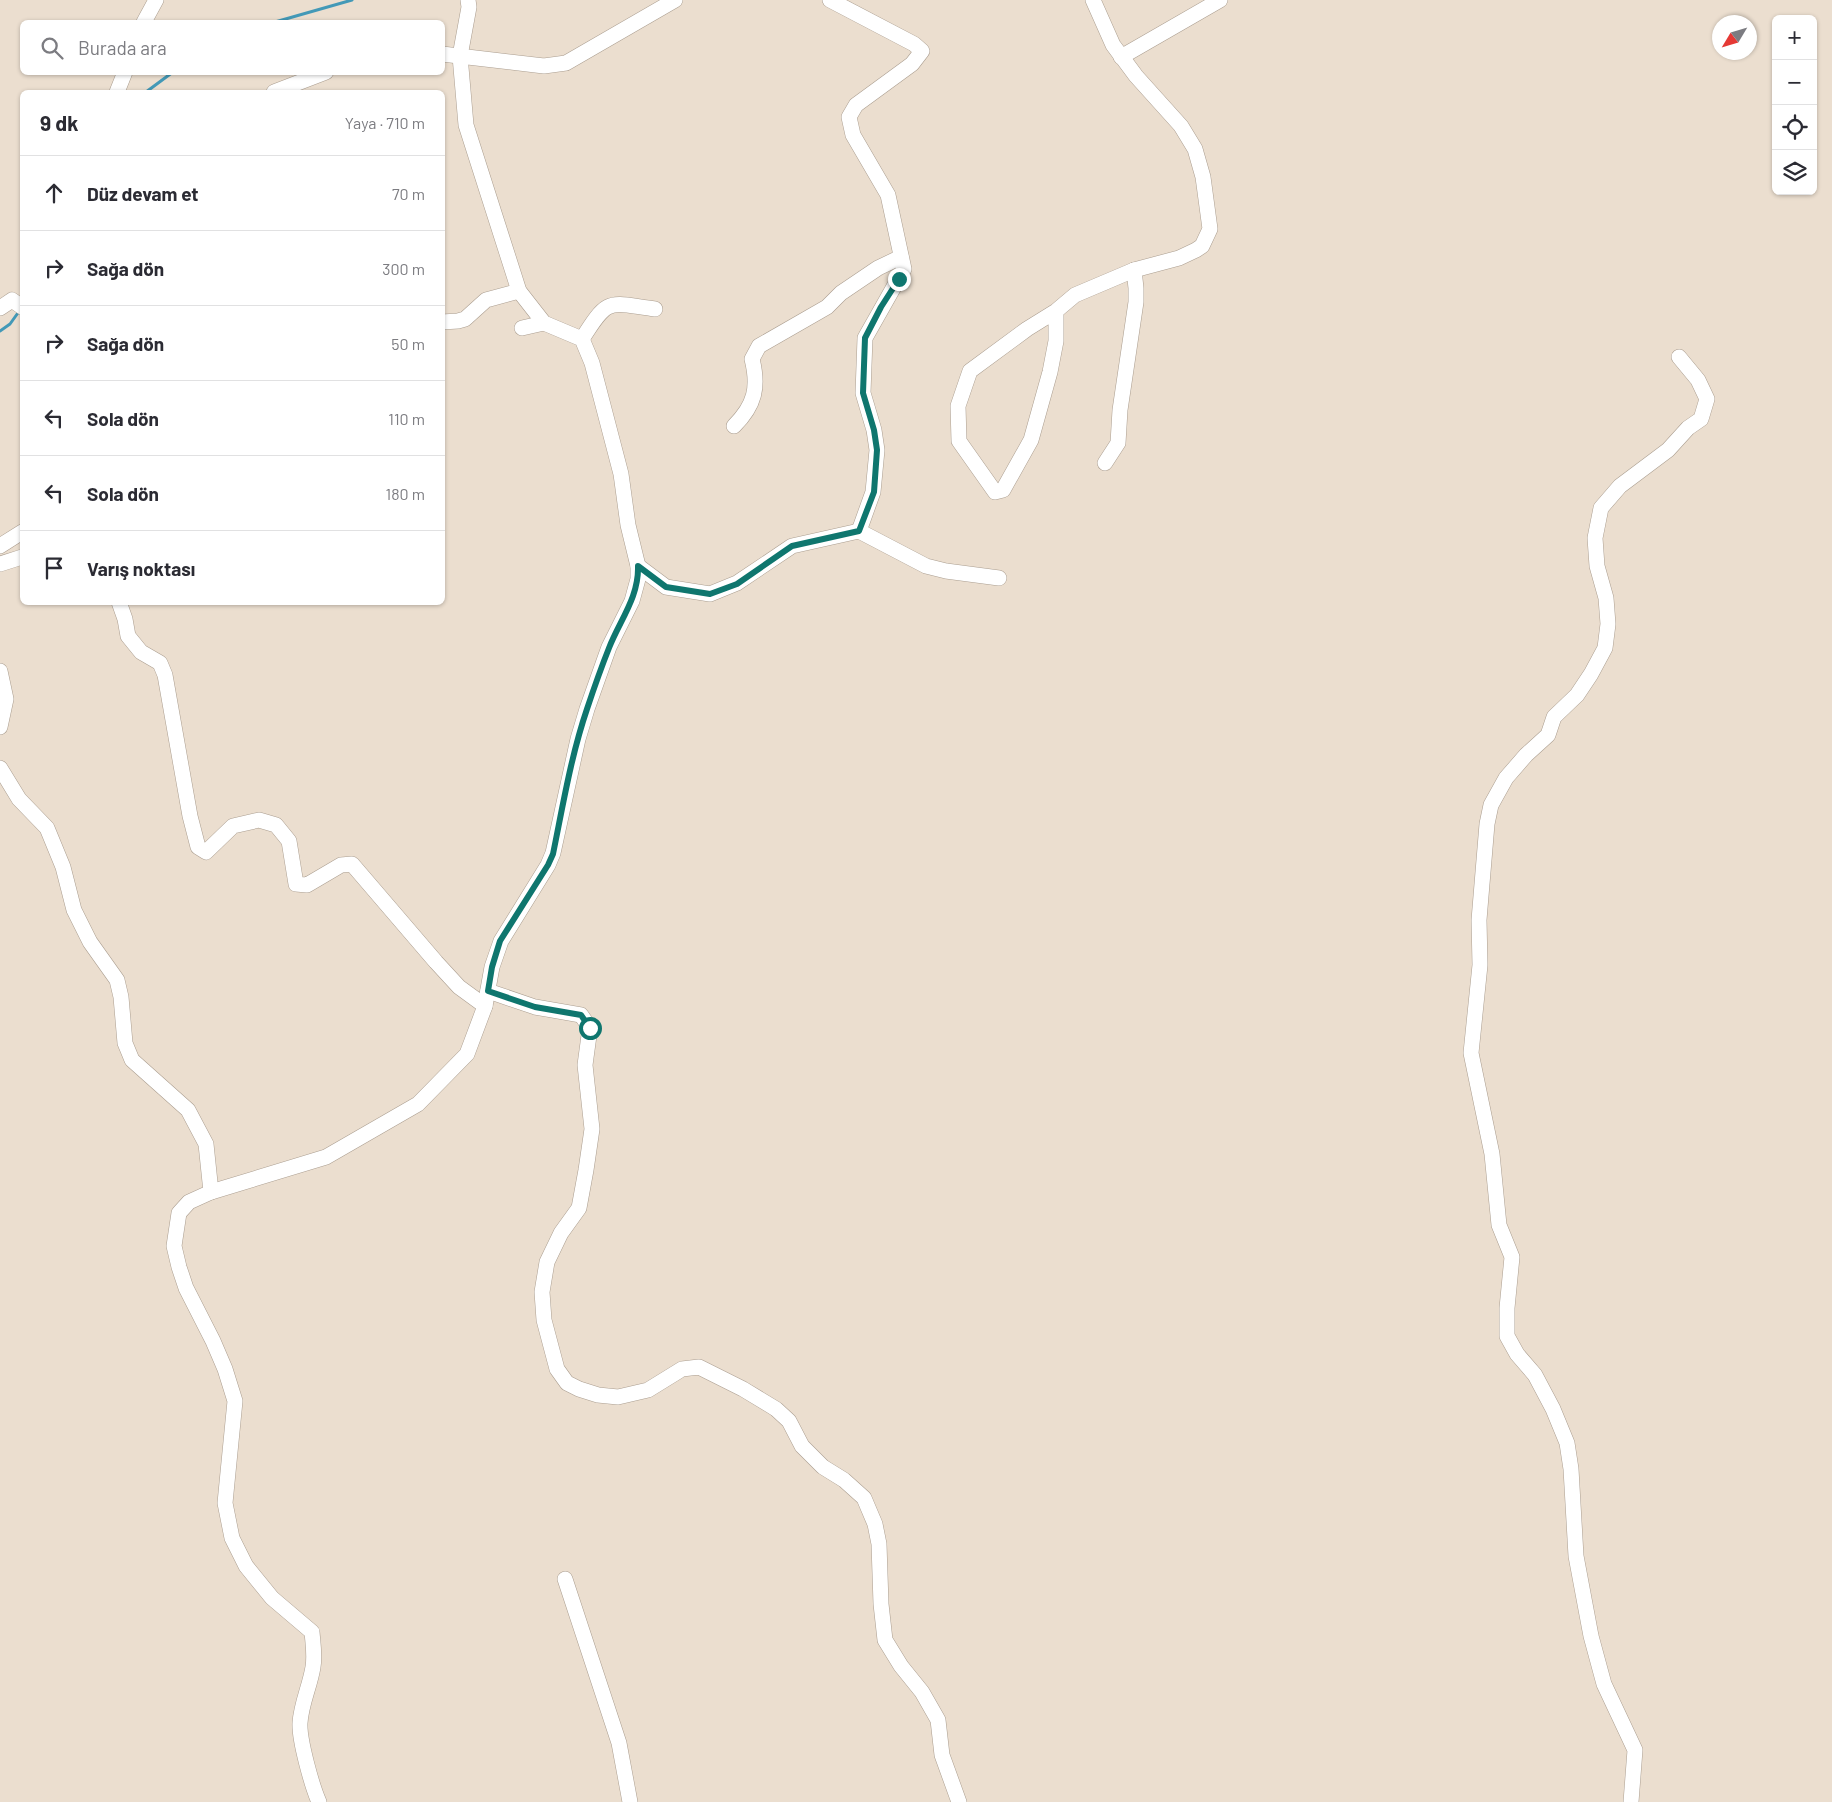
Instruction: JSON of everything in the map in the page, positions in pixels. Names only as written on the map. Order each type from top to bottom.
[{"type":"street","points":[[145,20],[156,0]]},
{"type":"street","points":[[319,1802],[314,1790],[300,1726],[302,1706],[313,1667],[314,1649],[312,1632],[272,1598],[246,1566],[232,1538],[225,1503],[235,1401],[214,1342],[186,1288],[174,1246],[179,1212],[189,1202],[211,1192],[326,1157],[418,1104],[467,1054],[485,1006],[492,967],[500,941],[553,854],[584,717],[609,646],[632,601],[638,578],[638,566],[628,526],[621,474],[592,363],[582,339],[544,323],[519,292],[466,125],[460,56],[469,7],[468,0]]},
{"type":"street","points":[[445,54],[544,66],[566,63],[674,0]]},
{"type":"street","points":[[830,0],[914,44],[922,51],[912,64],[856,105],[848,116],[853,135],[888,195],[904,268],[865,338],[863,393],[874,430],[877,450],[874,492],[859,531]]},
{"type":"street","points":[[1056,311],[1056,341],[1050,372],[1031,440],[1003,490],[995,492],[959,441],[958,406],[970,371],[1027,329],[1056,311],[1075,294],[1134,270],[1179,258],[1196,250],[1202,246],[1210,229],[1203,177],[1195,149],[1181,126],[1121,57],[1113,45],[1093,0]]},
{"type":"street","points":[[1121,57],[1220,0]]},
{"type":"street","points":[[118,90],[123,75]]},
{"type":"street","points":[[297,89],[321,75]]},
{"type":"street","points":[[734,426],[745,416],[753,401],[756,377],[752,358],[759,346],[827,307],[841,292],[878,268],[901,256]]},
{"type":"street","points":[[1105,463],[1118,443],[1120,435],[1120,410],[1136,302],[1134,270]]},
{"type":"street","points":[[445,322],[465,319],[486,300],[519,292]]},
{"type":"street","points":[[0,308],[12,300],[20,306]]},
{"type":"street","points":[[582,339],[603,308],[616,304],[655,310]]},
{"type":"street","points":[[522,328],[544,323]]},
{"type":"street","points":[[1631,1802],[1635,1750],[1604,1684],[1591,1636],[1576,1556],[1571,1469],[1567,1443],[1553,1409],[1535,1375],[1517,1354],[1507,1336],[1507,1308],[1512,1257],[1499,1225],[1492,1154],[1471,1053],[1480,965],[1479,920],[1487,824],[1491,805],[1506,778],[1526,755],[1548,735],[1554,717],[1577,695],[1605,648],[1608,624],[1606,598],[1597,566],[1595,538],[1601,508],[1620,486],[1668,450],[1688,428],[1701,419],[1707,400],[1698,380],[1679,357]]},
{"type":"street","points":[[638,566],[666,587],[710,594],[737,584],[792,546],[859,531],[926,566],[946,571],[999,578]]},
{"type":"street","points":[[0,546],[20,533]]},
{"type":"street","points":[[0,564],[20,558]]},
{"type":"street","points":[[120,605],[128,636],[140,652],[160,663],[165,675],[190,816],[198,847],[206,852],[234,826],[258,820],[276,825],[289,841],[296,884],[307,885],[341,865],[352,864],[459,987],[485,1006]]},
{"type":"street","points":[[0,671],[6,700],[0,727]]},
{"type":"street","points":[[0,768],[19,799],[47,828],[63,867],[74,910],[90,942],[117,980],[121,998],[125,1043],[132,1060],[188,1110],[206,1144],[211,1192]]},
{"type":"street","points":[[488,991],[535,1007],[581,1015],[590,1028],[586,1065],[592,1129],[586,1170],[579,1208],[561,1234],[547,1262],[542,1292],[544,1320],[557,1369],[567,1383],[579,1389],[598,1395],[618,1397],[648,1390],[682,1369],[699,1367],[743,1388],[776,1409],[789,1421],[802,1446],[823,1467],[844,1480],[864,1498],[876,1524],[879,1544],[881,1604],[886,1640],[901,1666],[922,1692],[938,1720],[942,1755],[959,1802]]},
{"type":"street","points":[[564,1579],[620,1743],[630,1802]]},
{"type":"waterway","points":[[282,20],[352,0]]},
{"type":"waterway","points":[[149,90],[169,75]]},
{"type":"waterway","points":[[0,331],[10,324],[20,310]]},
{"type":"route","points":[[590,1028],[581,1015],[535,1007],[488,991],[492,967],[500,941],[553,854],[578,740],[587,709],[609,646],[632,601],[638,578],[638,566],[666,587],[710,594],[737,584],[792,546],[859,531],[874,492],[877,450],[874,430],[863,393],[865,338],[881,307],[899,279]]}]
